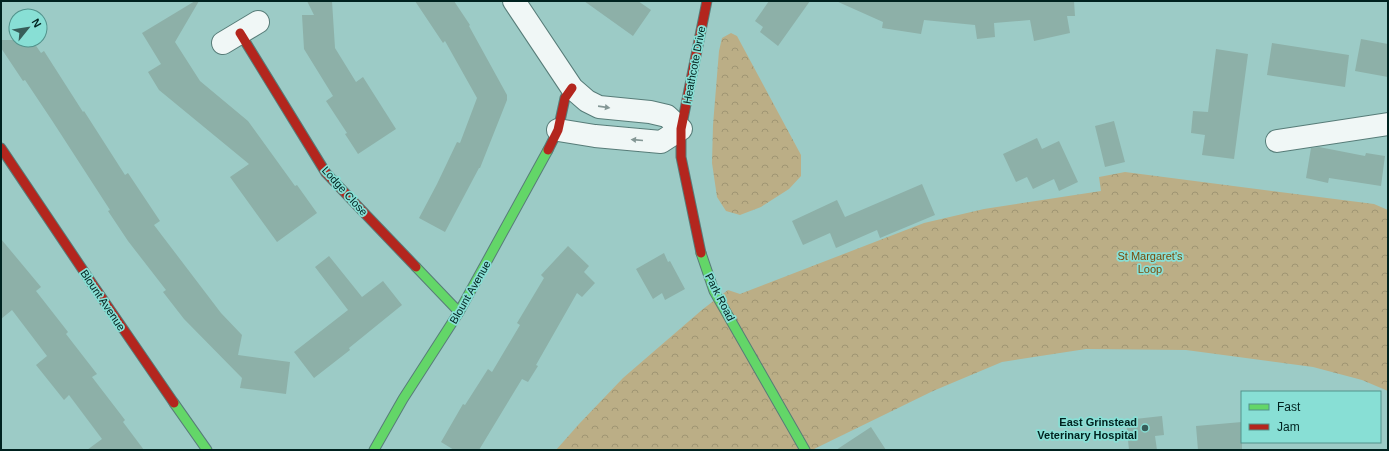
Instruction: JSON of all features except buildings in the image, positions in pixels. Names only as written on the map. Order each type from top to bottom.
[{"type":"street","points":[[514,1],[572,88],[587,101],[599,107],[650,112],[667,116],[681,129],[661,142],[595,136],[558,130]]},
{"type":"street","name":"Heathcote Drive","points":[[681,129],[707,1]]},
{"type":"street","name":"Lodge Close","points":[[240,33],[326,174],[459,312]]},
{"type":"street","name":"Blount Avenue","points":[[374,450],[403,399],[459,312],[547,153],[558,130],[565,98],[572,88]]},
{"type":"street","points":[[1277,142],[1388,124]]},
{"type":"street","name":"Park Road","points":[[681,129],[681,157],[701,255],[714,291],[805,450]]},
{"type":"street","name":"Blount Avenue","points":[[1,148],[207,450]]},
{"type":"green space","points":[[731,33],[737,36],[801,155],[801,176],[789,189],[761,207],[740,215],[726,211],[717,197],[712,163],[713,125],[719,51],[722,38]]},
{"type":"green space","name":"St Margaret's Loop","points":[[1125,172],[1374,204],[1388,210],[1388,391],[1362,380],[1313,367],[1186,350],[1086,349],[1002,362],[933,391],[812,450],[556,450],[623,378],[703,309],[728,290],[740,294],[924,223],[984,209],[1101,191],[1099,177]]},
{"type":"traffic: fast","points":[[374,450],[403,399],[459,312],[548,150]]},
{"type":"traffic: fast","points":[[701,253],[714,291],[805,450]]},
{"type":"traffic: fast","points":[[416,267],[459,312]]},
{"type":"traffic: fast","points":[[174,403],[207,450]]},
{"type":"traffic: jam","points":[[701,253],[681,157],[681,129],[707,1]]},
{"type":"traffic: jam","points":[[240,33],[326,173],[416,267]]},
{"type":"traffic: jam","points":[[548,150],[558,130],[565,98],[572,88]]},
{"type":"traffic: jam","points":[[1,148],[174,403]]},
{"type":"place","name":"East Grinstead Veterinary Hospital","points":[[1145,428]]}]
